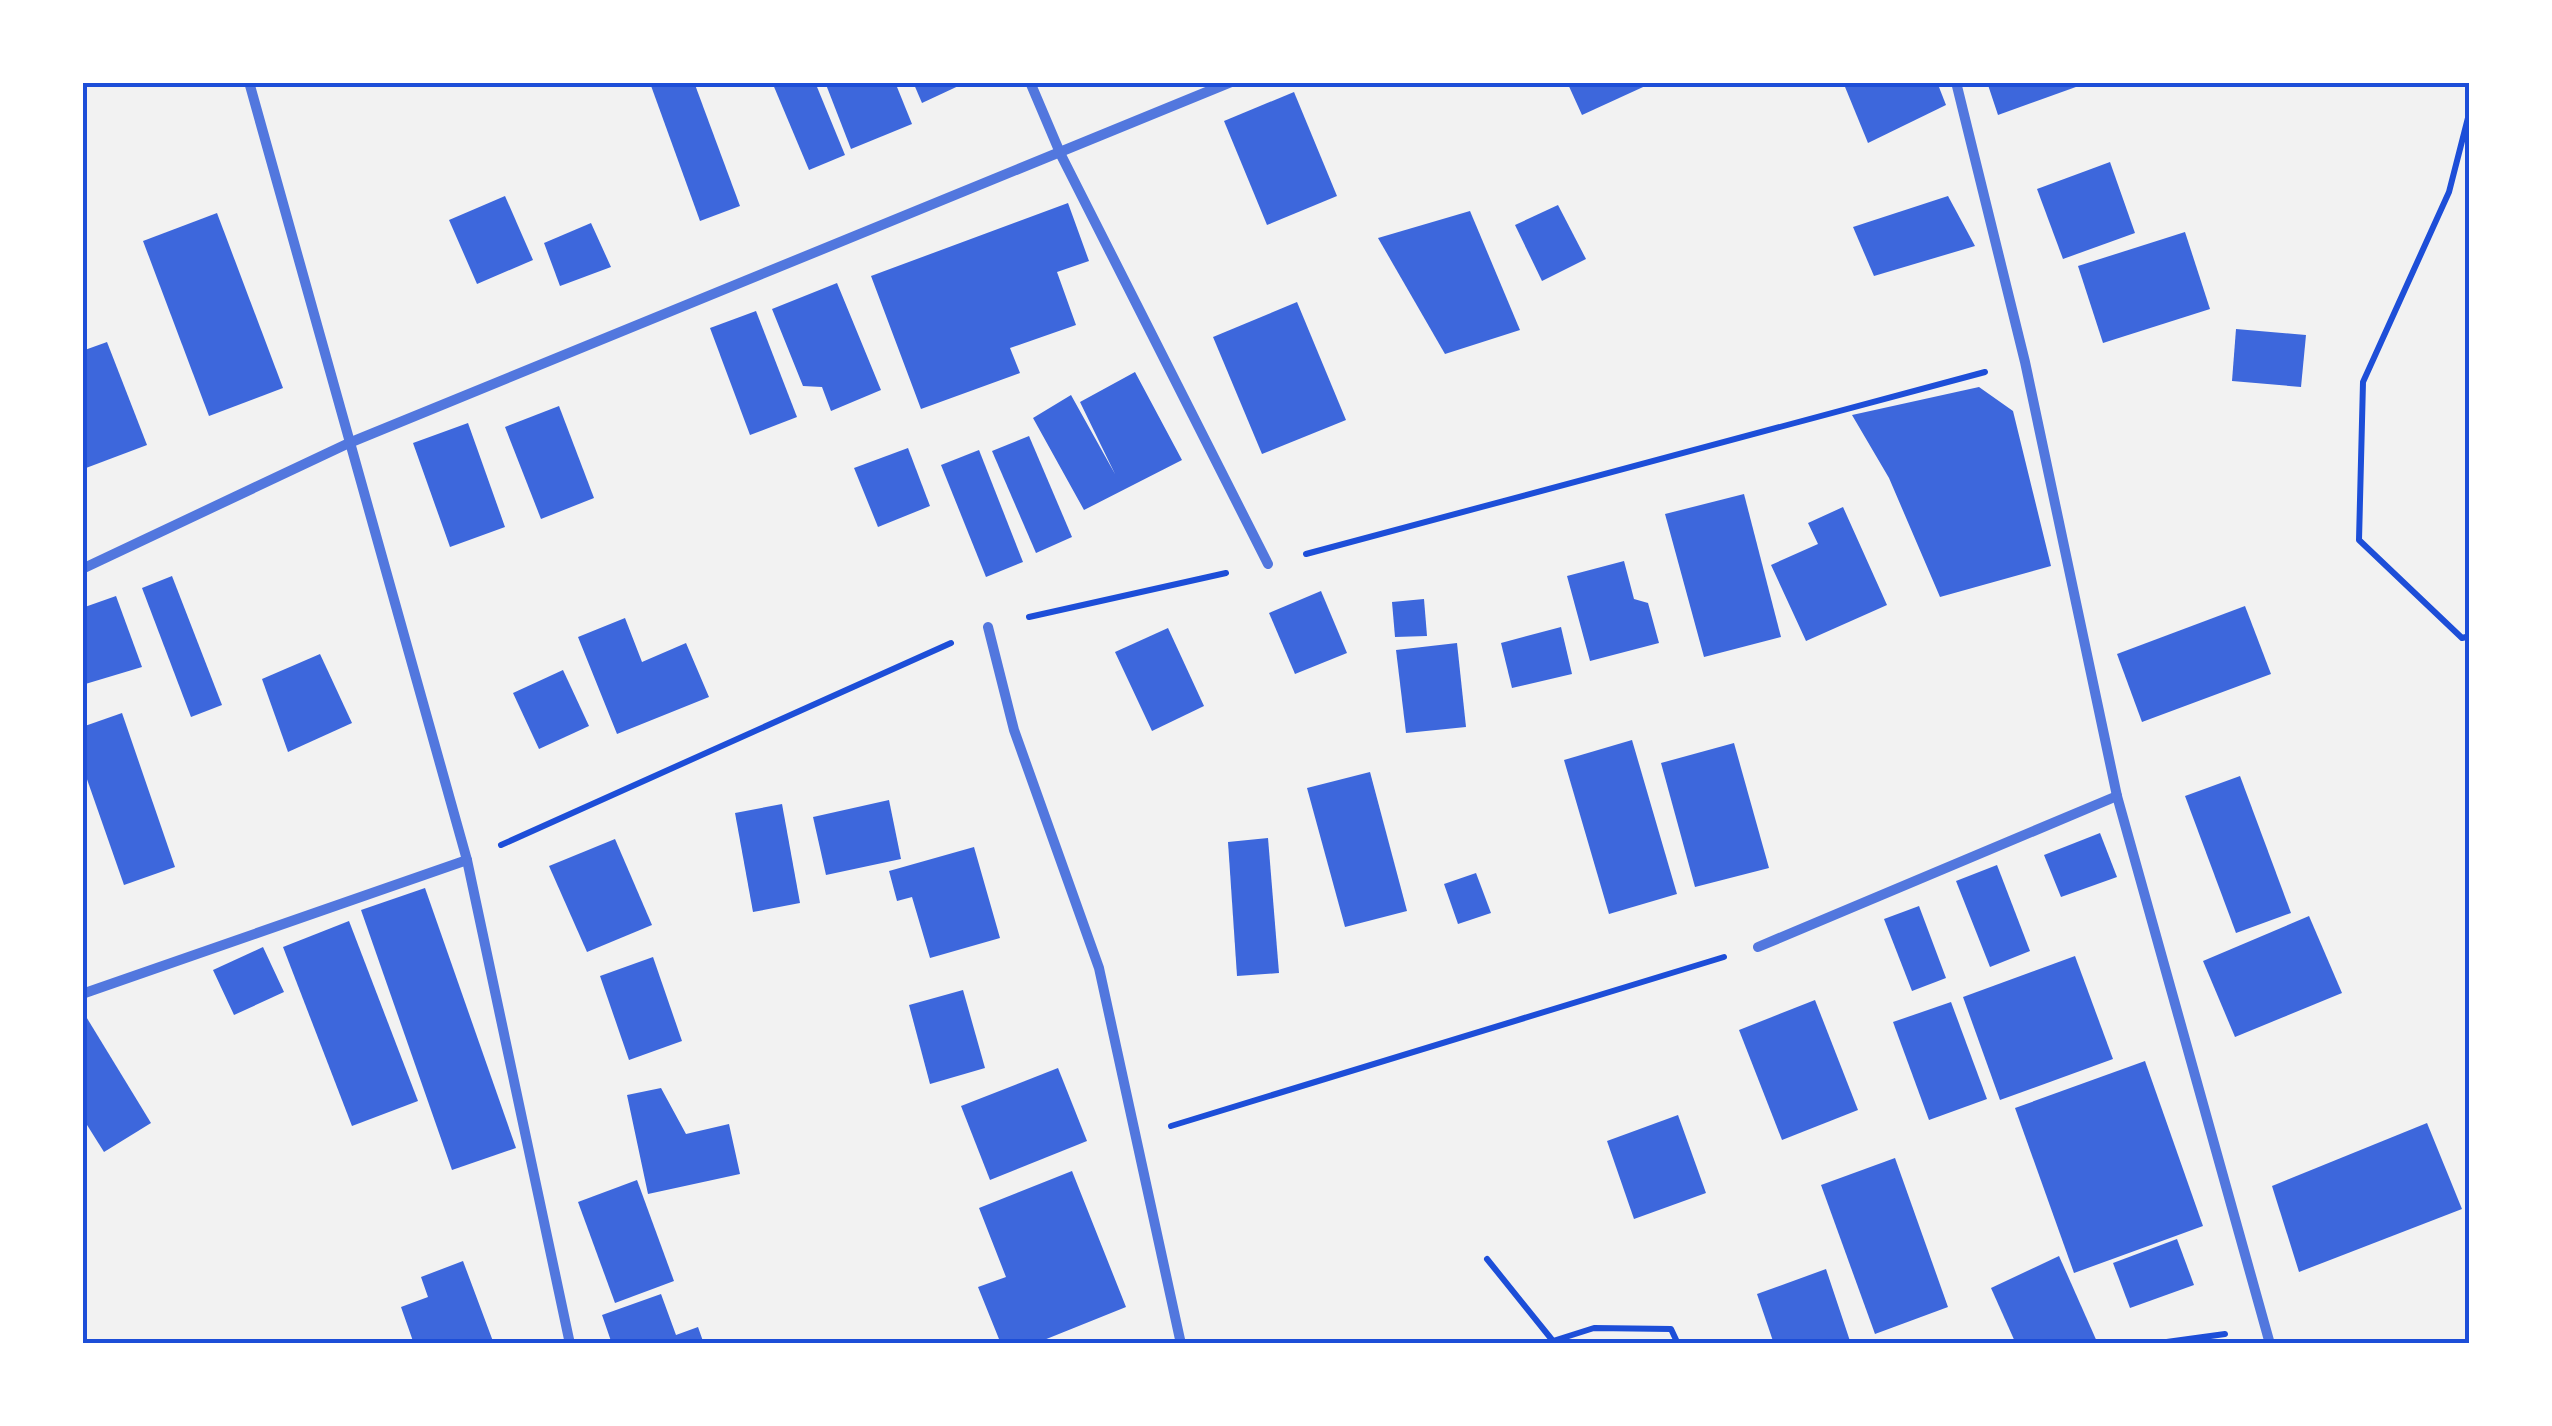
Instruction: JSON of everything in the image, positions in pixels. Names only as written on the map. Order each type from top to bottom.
[{"type":"street","points":[[250,82],[467,860],[570,1344]]},
{"type":"street","points":[[1030,82],[1061,155],[1268,564]]},
{"type":"street","points":[[82,569],[349,443],[1061,155],[1231,82]]},
{"type":"street","points":[[1956,82],[2025,362],[2117,796],[2270,1344]]},
{"type":"street","points":[[988,626],[1014,730],[1099,968],[1181,1344]]},
{"type":"street","points":[[1758,947],[2117,796]]},
{"type":"street","points":[[82,994],[467,860]]},
{"type":"path","points":[[2470,110],[2450,192],[2363,382],[2359,540],[2462,638],[2470,636]]},
{"type":"path","points":[[1136,1137],[1758,947]]},
{"type":"path","points":[[1486,1258],[1554,1341],[1594,1328],[1671,1329],[1678,1344]]},
{"type":"path","points":[[2152,1344],[2264,1328]]},
{"type":"building","points":[[694,82],[740,206],[700,221],[650,83]]},
{"type":"building","points":[[772,82],[815,82],[845,155],[809,170]]},
{"type":"building","points":[[825,82],[895,82],[912,124],[851,149]]},
{"type":"building","points":[[913,82],[967,82],[922,103]]},
{"type":"building","points":[[1567,82],[1654,82],[1582,115]]},
{"type":"building","points":[[1843,82],[1937,82],[1946,105],[1868,143]]},
{"type":"building","points":[[1987,82],[2087,82],[2087,83],[1998,115]]},
{"type":"building","points":[[1294,92],[1337,196],[1267,225],[1224,121]]},
{"type":"building","points":[[2110,162],[2135,233],[2063,259],[2037,189]]},
{"type":"building","points":[[505,196],[533,260],[477,284],[449,220]]},
{"type":"building","points":[[1948,196],[1975,246],[1874,276],[1853,227]]},
{"type":"building","points":[[1068,203],[1089,261],[1057,272],[1076,325],[1010,348],[1020,373],[921,409],[871,276]]},
{"type":"building","points":[[1558,205],[1586,259],[1542,281],[1515,225]]},
{"type":"building","points":[[1470,211],[1520,330],[1445,354],[1378,238]]},
{"type":"building","points":[[217,213],[283,388],[209,416],[143,241]]},
{"type":"building","points":[[591,223],[611,267],[560,286],[544,243]]},
{"type":"building","points":[[2185,232],[2210,309],[2103,343],[2078,266]]},
{"type":"building","points":[[837,283],[881,390],[831,411],[822,387],[803,386],[772,309]]},
{"type":"building","points":[[1297,302],[1346,420],[1262,454],[1213,337]]},
{"type":"building","points":[[756,311],[797,417],[750,435],[710,328]]},
{"type":"building","points":[[2236,329],[2306,335],[2301,387],[2232,381]]},
{"type":"building","points":[[107,342],[147,445],[86,468],[82,351]]},
{"type":"building","points":[[1135,372],[1182,460],[1084,510],[1033,418],[1071,395],[1115,474],[1080,402]]},
{"type":"building","points":[[1979,387],[2013,411],[2051,566],[1940,597],[1889,478],[1852,415]]},
{"type":"building","points":[[559,406],[594,498],[541,519],[505,427]]},
{"type":"building","points":[[468,423],[505,527],[450,547],[413,443]]},
{"type":"building","points":[[1029,436],[1072,537],[1036,553],[992,451]]},
{"type":"building","points":[[908,448],[930,506],[878,527],[854,468]]},
{"type":"building","points":[[979,450],[1023,562],[986,577],[941,465]]},
{"type":"building","points":[[1744,494],[1781,637],[1704,657],[1665,514]]},
{"type":"building","points":[[1843,507],[1887,605],[1806,641],[1771,565],[1818,544],[1808,523]]},
{"type":"building","points":[[1624,561],[1634,599],[1648,603],[1659,643],[1590,661],[1567,576]]},
{"type":"building","points":[[172,576],[222,705],[191,717],[142,588]]},
{"type":"building","points":[[1321,591],[1347,653],[1295,674],[1269,613]]},
{"type":"building","points":[[116,596],[142,667],[82,685],[82,608]]},
{"type":"building","points":[[1424,599],[1427,636],[1395,637],[1392,602]]},
{"type":"building","points":[[2245,606],[2271,674],[2142,722],[2117,654]]},
{"type":"building","points":[[625,618],[642,662],[686,643],[709,697],[617,734],[578,637]]},
{"type":"building","points":[[1561,627],[1572,674],[1512,688],[1501,643]]},
{"type":"building","points":[[1168,628],[1204,706],[1152,731],[1115,652]]},
{"type":"building","points":[[1457,643],[1466,727],[1406,733],[1396,650]]},
{"type":"building","points":[[320,654],[352,723],[288,752],[262,679]]},
{"type":"building","points":[[563,670],[589,726],[539,749],[513,693]]},
{"type":"building","points":[[122,713],[175,867],[124,885],[82,765],[82,727]]},
{"type":"building","points":[[1632,740],[1677,894],[1609,914],[1564,760]]},
{"type":"building","points":[[1734,743],[1769,868],[1695,887],[1661,763]]},
{"type":"building","points":[[1370,772],[1407,911],[1345,927],[1307,788]]},
{"type":"building","points":[[2240,776],[2291,913],[2236,933],[2185,796]]},
{"type":"building","points":[[889,800],[901,859],[826,875],[813,817]]},
{"type":"building","points":[[782,804],[800,903],[753,912],[735,813]]},
{"type":"building","points":[[2100,833],[2117,877],[2061,897],[2044,855]]},
{"type":"building","points":[[1268,838],[1279,973],[1237,976],[1228,842]]},
{"type":"building","points":[[615,839],[652,925],[587,952],[549,866]]},
{"type":"building","points":[[974,847],[1000,938],[930,958],[912,897],[897,901],[889,871]]},
{"type":"building","points":[[1997,865],[2030,951],[1990,967],[1956,881]]},
{"type":"building","points":[[1476,873],[1491,913],[1458,924],[1444,884]]},
{"type":"building","points":[[425,888],[516,1148],[452,1170],[361,910]]},
{"type":"building","points":[[1919,906],[1946,978],[1912,991],[1884,919]]},
{"type":"building","points":[[2309,916],[2342,993],[2235,1037],[2203,961]]},
{"type":"building","points":[[349,921],[418,1101],[352,1126],[283,947]]},
{"type":"building","points":[[263,947],[284,992],[234,1015],[213,970]]},
{"type":"building","points":[[2075,956],[2113,1059],[2000,1100],[1963,997]]},
{"type":"building","points":[[653,957],[682,1041],[629,1060],[600,976]]},
{"type":"building","points":[[963,990],[985,1068],[930,1084],[909,1005]]},
{"type":"building","points":[[1815,1000],[1858,1110],[1782,1140],[1739,1030]]},
{"type":"building","points":[[1951,1002],[1987,1099],[1929,1120],[1893,1022]]},
{"type":"building","points":[[82,1010],[151,1123],[104,1152],[82,1117]]},
{"type":"building","points":[[2145,1061],[2203,1226],[2074,1273],[2015,1108]]},
{"type":"building","points":[[1058,1068],[1087,1141],[990,1180],[961,1106]]},
{"type":"building","points":[[661,1088],[686,1134],[729,1124],[740,1174],[648,1194],[627,1095]]},
{"type":"building","points":[[1678,1115],[1706,1193],[1634,1219],[1607,1141]]},
{"type":"building","points":[[2427,1123],[2462,1209],[2299,1272],[2272,1186]]},
{"type":"building","points":[[1895,1158],[1948,1307],[1875,1334],[1821,1185]]},
{"type":"building","points":[[1072,1171],[1126,1307],[1034,1344],[1001,1344],[978,1287],[1006,1277],[979,1208]]},
{"type":"building","points":[[637,1180],[674,1281],[615,1303],[578,1202]]},
{"type":"building","points":[[2177,1239],[2194,1285],[2130,1308],[2113,1263]]},
{"type":"building","points":[[2059,1256],[2098,1344],[2016,1344],[1991,1288]]},
{"type":"building","points":[[463,1261],[494,1344],[414,1344],[401,1307],[428,1297],[421,1277]]},
{"type":"building","points":[[1826,1269],[1851,1344],[1774,1344],[1757,1294]]},
{"type":"building","points":[[661,1294],[676,1335],[698,1327],[704,1344],[612,1344],[602,1315]]}]
